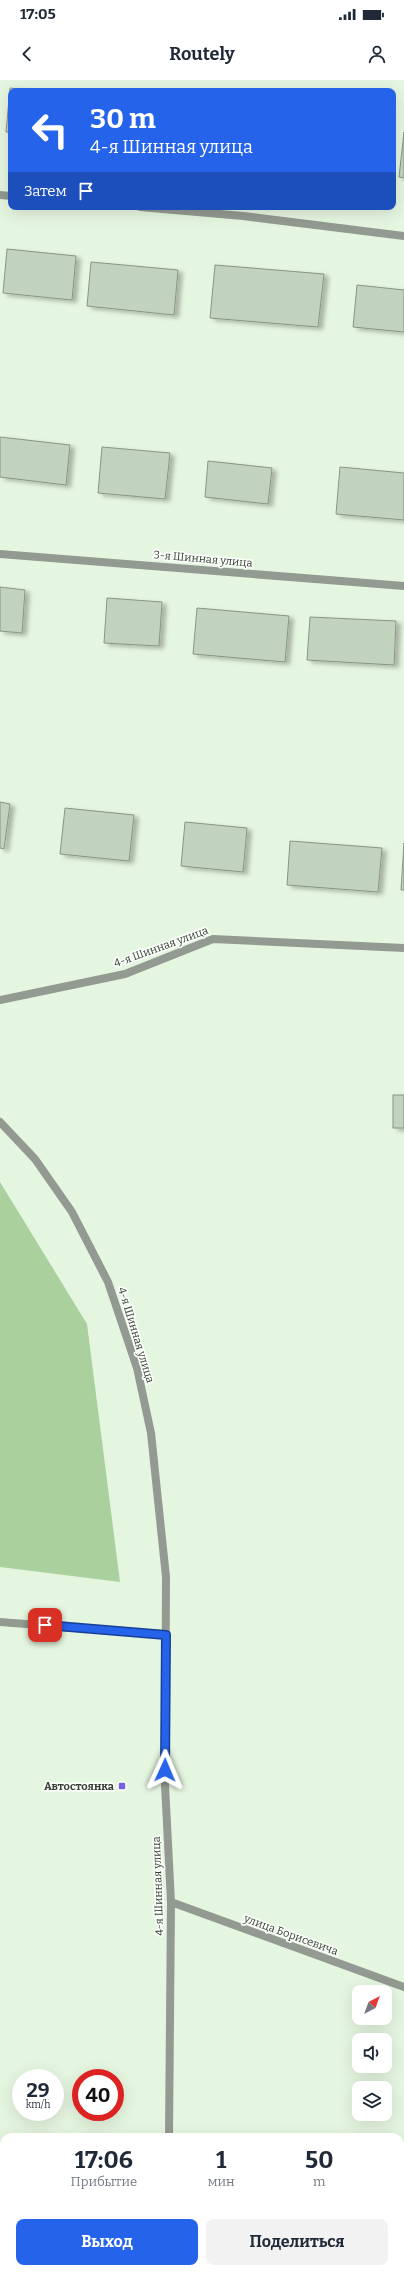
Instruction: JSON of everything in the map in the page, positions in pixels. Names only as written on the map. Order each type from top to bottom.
[{"type":"street","points":[[174,210],[243,216],[404,236]]},
{"type":"street","name":"3-я Шинная улица","points":[[0,554],[404,586]]},
{"type":"street","name":"4-я Шинная улица","points":[[0,1000],[125,974],[213,939],[404,948]]},
{"type":"street","name":"4-я Шинная улица","points":[[0,1122],[35,1159],[72,1212],[108,1282],[137,1368],[151,1433],[166,1577],[165,1784],[171,1902],[169,2133]]},
{"type":"street","points":[[0,1622],[166,1635]]},
{"type":"street","name":"улица Борисевича","points":[[171,1902],[404,1987]]},
{"type":"green space","points":[[0,1182],[87,1324],[120,1582],[0,1567]]},
{"type":"building","points":[[8,110],[8,132],[6,132]]},
{"type":"building","points":[[404,132],[404,178],[399,177]]},
{"type":"building","points":[[7,249],[76,256],[72,300],[3,293]]},
{"type":"building","points":[[91,262],[178,270],[174,315],[87,306]]},
{"type":"building","points":[[215,265],[324,274],[318,327],[210,318]]},
{"type":"building","points":[[357,285],[404,290],[404,332],[353,327]]},
{"type":"building","points":[[0,437],[70,445],[66,485],[0,477]]},
{"type":"building","points":[[102,447],[170,453],[165,499],[98,493]]},
{"type":"building","points":[[208,461],[272,468],[268,504],[205,497]]},
{"type":"building","points":[[340,467],[404,473],[404,520],[336,514]]},
{"type":"building","points":[[0,587],[25,590],[22,633],[0,631]]},
{"type":"building","points":[[107,598],[162,602],[159,646],[104,643]]},
{"type":"building","points":[[197,608],[289,616],[285,662],[193,654]]},
{"type":"building","points":[[310,617],[396,621],[394,665],[307,660]]},
{"type":"building","points":[[0,802],[10,804],[4,849],[0,848]]},
{"type":"building","points":[[65,808],[134,815],[129,861],[60,854]]},
{"type":"building","points":[[185,822],[247,828],[243,872],[181,866]]},
{"type":"building","points":[[290,841],[382,848],[378,892],[287,885]]},
{"type":"building","points":[[404,843],[404,890],[401,890]]},
{"type":"building","points":[[393,1095],[404,1095],[404,1128],[393,1128]]},
{"type":"place","name":"Автостоянка","points":[[122,1786]]},
{"type":"route","points":[[45,1625],[166,1635],[165,1770]]}]
